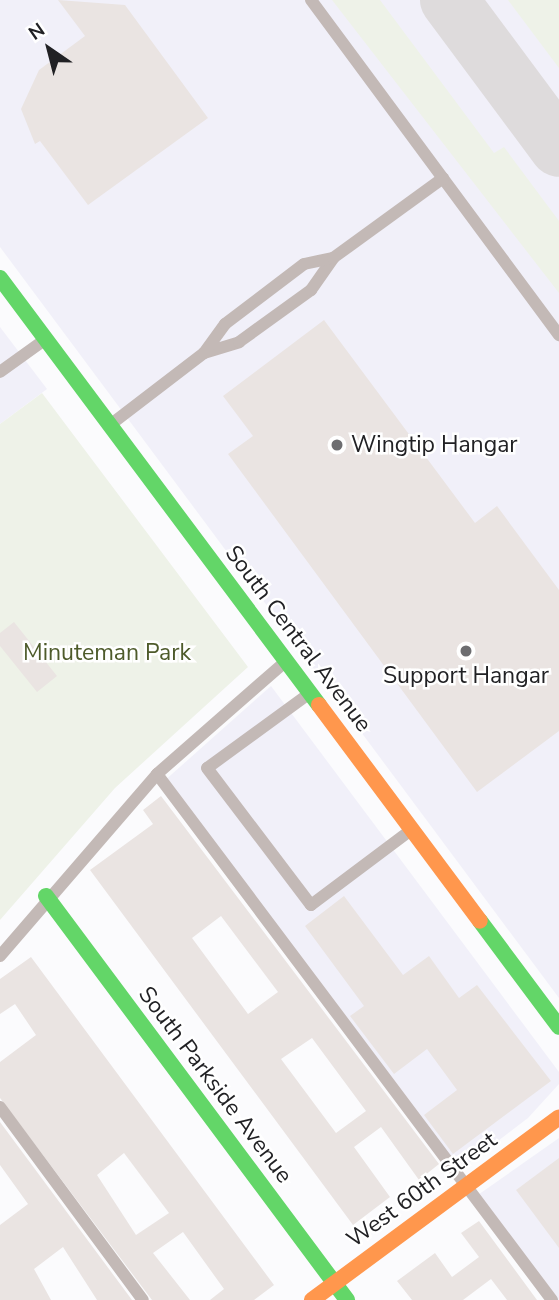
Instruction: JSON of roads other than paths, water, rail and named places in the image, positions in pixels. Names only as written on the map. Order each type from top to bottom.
[{"type":"main road","name":"South Central Avenue","points":[[0,278],[559,1027]]},
{"type":"main road","name":"South Parkside Avenue","points":[[46,897],[347,1300]]},
{"type":"main road","name":"West 60th Street","points":[[312,1300],[559,1117]]},
{"type":"lane","points":[[311,0],[559,334]]},
{"type":"lane","points":[[204,353],[239,342],[311,290],[333,258],[443,178]]},
{"type":"lane","points":[[110,425],[204,353],[225,324],[304,264],[333,258]]},
{"type":"lane","points":[[0,373],[46,339]]},
{"type":"lane","points":[[0,956],[46,897],[157,774],[286,661]]},
{"type":"lane","points":[[310,693],[207,768],[310,905],[412,829]]},
{"type":"lane","points":[[157,774],[552,1300]]},
{"type":"lane","points":[[0,1107],[143,1300]]},
{"type":"place","name":"Wingtip Hangar","points":[[337,445]]},
{"type":"place","name":"Support Hangar","points":[[466,651]]},
{"type":"park label","name":"Minuteman Park","points":[[107,653]]}]
